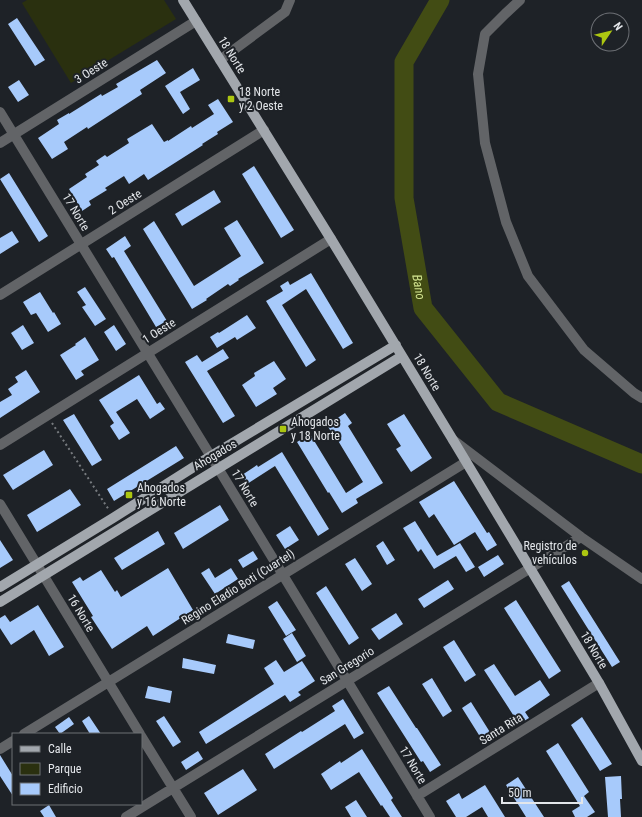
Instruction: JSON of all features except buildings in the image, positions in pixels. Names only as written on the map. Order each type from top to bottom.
[{"type":"main road","name":"18 Norte","points":[[183,0],[396,345],[599,683],[642,761]]},
{"type":"main road","name":"Ahogados","points":[[0,587],[114,518],[211,456],[396,345]]},
{"type":"main road","name":"Ahogados","points":[[0,602],[402,356]]},
{"type":"street","points":[[220,60],[285,12],[290,0]]},
{"type":"street","points":[[520,0],[485,34],[478,74],[485,143],[506,222],[528,276],[584,350],[634,393],[642,398]]},
{"type":"street","name":"3 Oeste","points":[[0,143],[196,21]]},
{"type":"street","name":"17 Norte","points":[[0,112],[430,817]]},
{"type":"street","name":"2 Oeste","points":[[0,295],[264,130]]},
{"type":"street","name":"1 Oeste","points":[[0,445],[331,239]]},
{"type":"street","points":[[453,440],[581,537],[642,579]]},
{"type":"street","name":"Regino Eladio Boti (Cuartel)","points":[[26,733],[466,462]]},
{"type":"street","name":"16 Norte","points":[[0,504],[139,733]]},
{"type":"street","name":"San Gregorio","points":[[126,817],[581,537]]},
{"type":"street","name":"Santa Rita","points":[[417,796],[599,683]]},
{"type":"street","name":"16 Norte","points":[[142,738],[190,817]]},
{"type":"street","points":[[0,748],[12,742]]},
{"type":"path","points":[[47,415],[114,518]]},
{"type":"green space","points":[[27,0],[164,0],[176,19],[71,83],[22,3]]},
{"type":"waterway","name":"Bano","points":[[440,0],[404,62],[404,198],[423,308],[498,402],[642,464]]},
{"type":"place","name":"18 Norte y 2 Oeste","points":[[231,99]]},
{"type":"place","name":"Ahogados y 18 Norte","points":[[283,429]]},
{"type":"place","name":"Ahogados y 16 Norte","points":[[129,495]]},
{"type":"place","name":"Registro de vehículos","points":[[585,553]]}]
